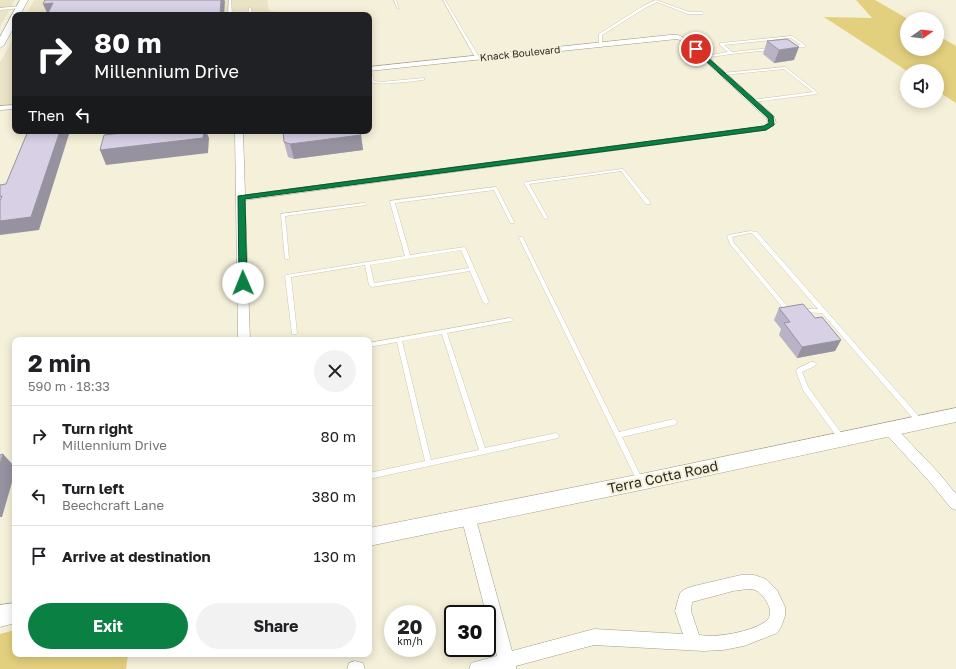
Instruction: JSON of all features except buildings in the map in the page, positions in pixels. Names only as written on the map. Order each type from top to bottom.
[{"type":"street","points":[[18,12],[23,3]]},
{"type":"street","points":[[0,45],[12,23]]},
{"type":"street","name":"Knack Boulevard","points":[[372,70],[670,37],[678,37],[687,41],[704,57]]},
{"type":"street","points":[[241,198],[766,128],[772,123],[771,118],[704,57]]},
{"type":"street","points":[[0,108],[12,107]]},
{"type":"street","points":[[239,134],[244,337]]},
{"type":"street","name":"Terra Cotta Road","points":[[372,536],[641,482],[956,415]]},
{"type":"street","points":[[889,429],[933,476],[956,504]]},
{"type":"street","points":[[468,516],[508,665]]},
{"type":"street","points":[[477,669],[508,665],[594,637],[694,642],[705,645],[721,644],[767,629],[775,624],[778,612],[776,605],[764,588],[759,584],[746,581],[690,594],[685,598],[683,611],[694,642]]},
{"type":"street","points":[[0,616],[12,614]]},
{"type":"lane","points":[[230,0],[230,12]]},
{"type":"lane","points":[[395,0],[398,8]]},
{"type":"lane","points":[[444,0],[477,58]]},
{"type":"lane","points":[[600,44],[600,35],[644,7],[657,1],[689,13],[703,13]]},
{"type":"lane","points":[[0,9],[23,3]]},
{"type":"lane","points":[[731,53],[721,44],[792,37],[804,46],[789,47]]},
{"type":"lane","points":[[704,57],[775,49]]},
{"type":"lane","points":[[723,74],[785,68],[816,93],[753,101]]},
{"type":"lane","points":[[372,79],[373,82],[381,83],[423,79]]},
{"type":"lane","points":[[546,218],[526,183],[622,170],[648,203]]},
{"type":"lane","points":[[408,257],[392,202],[495,188],[512,222]]},
{"type":"lane","points":[[287,258],[282,216],[364,204]]},
{"type":"lane","points":[[822,311],[798,311],[786,308],[732,243],[729,236],[750,232],[755,233],[920,422]]},
{"type":"lane","points":[[521,238],[641,482]]},
{"type":"lane","points":[[294,333],[288,276],[463,248],[486,302]]},
{"type":"lane","points":[[367,264],[372,286],[472,269]]},
{"type":"lane","points":[[372,344],[510,320]]},
{"type":"lane","points":[[444,332],[483,452]]},
{"type":"lane","points":[[399,340],[430,463]]},
{"type":"lane","points":[[813,364],[799,371],[805,388],[843,439]]},
{"type":"lane","points":[[618,435],[674,422]]},
{"type":"lane","points":[[372,475],[556,436]]},
{"type":"shaded area","points":[[0,0],[15,0],[0,27]]},
{"type":"shaded area","points":[[34,0],[267,0],[269,11],[280,12],[28,12]]},
{"type":"shaded area","points":[[856,0],[875,0],[900,14],[900,56],[944,56],[944,39],[956,46],[956,103],[944,95],[944,64],[900,64],[900,66],[824,17],[872,18]]},
{"type":"shaded area","points":[[12,41],[12,103],[0,105],[0,63]]},
{"type":"shaded area","points":[[12,631],[12,657],[128,657],[126,669],[0,669],[0,634]]},
{"type":"route","points":[[243,283],[241,198],[766,128],[772,123],[771,118],[696,49]]}]
